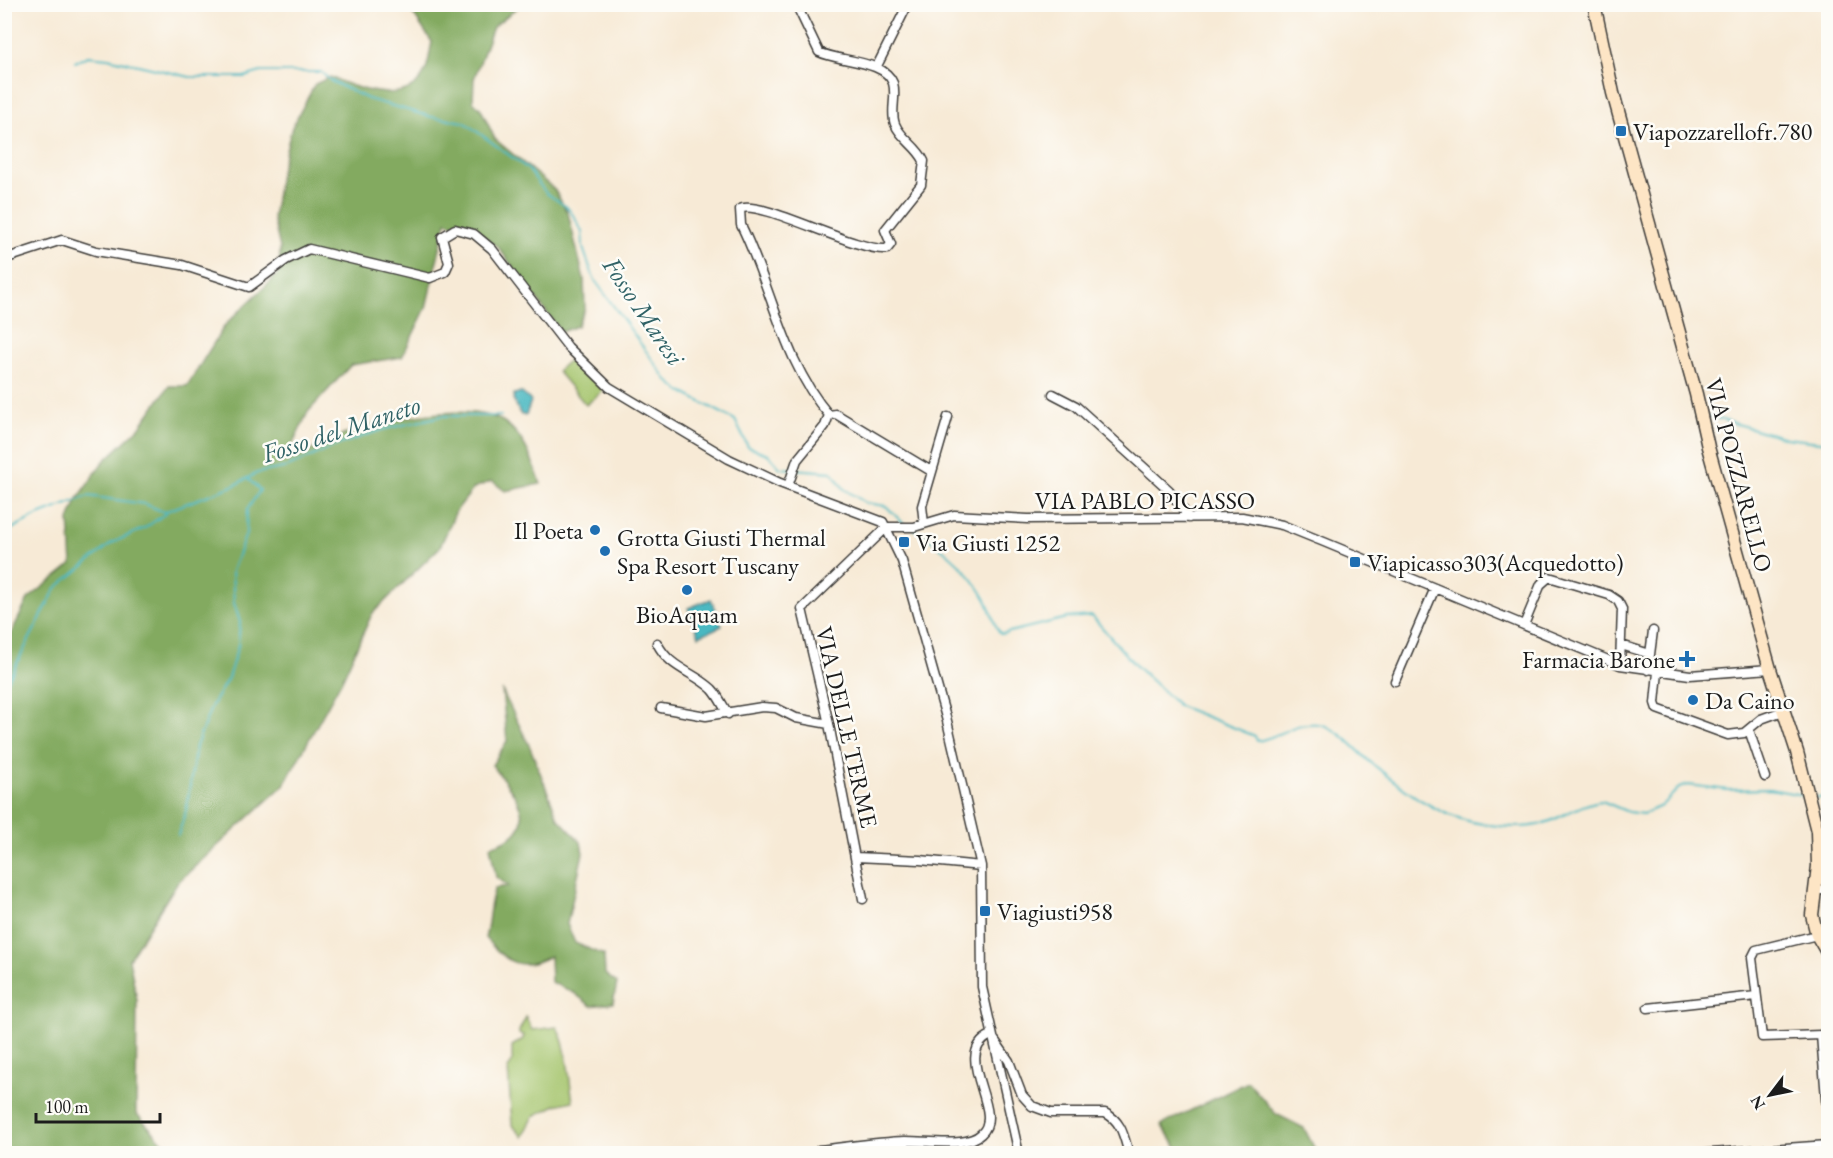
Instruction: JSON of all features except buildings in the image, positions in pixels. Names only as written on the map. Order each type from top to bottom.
[{"type":"street","points":[[796,4],[819,52],[858,64],[877,66],[885,71],[893,83],[896,126],[913,144],[924,161],[921,185],[885,230],[890,238],[889,247],[876,249],[755,207],[743,207],[738,213],[790,351],[819,404],[829,416]]},
{"type":"street","points":[[877,66],[908,4]]},
{"type":"street","name":"VIA POZZARELLO","points":[[1594,4],[1619,115],[1770,669],[1810,803],[1823,832],[1819,850],[1822,890],[1812,915],[1817,935],[1828,954]]},
{"type":"street","points":[[4,259],[62,240],[96,251],[182,265],[249,287],[286,260],[309,249],[430,278],[445,272],[448,263],[442,237],[455,229],[474,234],[492,249],[568,347],[609,387],[729,459],[771,480],[878,518],[887,527],[898,548],[947,721],[981,866],[981,971],[991,1035],[1019,1154]]},
{"type":"street","points":[[1053,394],[1076,406],[1169,490],[1189,518]]},
{"type":"street","points":[[829,416],[836,414],[931,471]]},
{"type":"street","points":[[788,486],[797,460],[825,426],[829,416]]},
{"type":"street","points":[[924,524],[922,506],[948,417]]},
{"type":"street","name":"VIA PABLO PICASSO","points":[[887,527],[914,527],[954,515],[1028,519],[1242,517],[1281,525],[1620,665],[1690,675],[1770,669]]},
{"type":"street","name":"VIA DELLE TERME","points":[[863,899],[829,724],[802,609],[887,527]]},
{"type":"street","points":[[1524,625],[1541,584],[1546,578],[1553,577],[1618,601],[1623,615],[1620,665]]},
{"type":"street","points":[[1395,681],[1435,588]]},
{"type":"street","points":[[1648,670],[1653,631]]},
{"type":"street","points":[[657,643],[663,654],[685,673],[712,689],[728,714]]},
{"type":"street","points":[[1621,645],[1650,654]]},
{"type":"street","points":[[1658,672],[1655,703],[1657,709],[1719,734],[1728,735],[1749,730],[1761,719],[1783,711]]},
{"type":"street","points":[[661,708],[706,716],[762,707],[776,708],[796,718],[829,724]]},
{"type":"street","points":[[1749,730],[1765,777]]},
{"type":"street","points":[[856,857],[981,866]]},
{"type":"street","points":[[1817,935],[1753,952],[1761,1035],[1764,1038],[1821,1035],[1828,1124]]},
{"type":"street","points":[[1648,1008],[1756,996]]},
{"type":"street","points":[[813,1154],[819,1150],[877,1143],[959,1142],[978,1137],[986,1130],[989,1121],[976,1067],[976,1051],[981,1041],[991,1035]]},
{"type":"street","points":[[991,1035],[1009,1061],[1022,1095],[1032,1106],[1051,1113],[1105,1113],[1112,1116],[1120,1126],[1129,1154]]},
{"type":"street","points":[[1696,1154],[1806,1150],[1828,1145]]},
{"type":"green space","points":[[407,5],[521,5],[493,27],[474,79],[473,101],[481,109],[495,139],[554,189],[568,213],[584,279],[585,309],[577,326],[561,332],[498,247],[476,231],[446,222],[426,308],[402,357],[351,365],[308,412],[285,461],[348,433],[382,422],[427,414],[471,413],[489,416],[504,422],[518,435],[541,484],[505,491],[492,481],[474,488],[456,511],[440,547],[372,614],[342,680],[284,785],[177,883],[129,959],[137,1000],[136,1113],[173,1153],[5,1153],[4,648],[28,599],[72,564],[69,520],[77,500],[102,463],[139,428],[169,386],[187,386],[225,325],[279,273],[280,248],[273,218],[280,173],[292,127],[315,84],[330,77],[368,90],[396,92],[408,89],[419,81],[428,63],[432,42]]},
{"type":"green space","points":[[574,356],[603,391],[586,405],[557,371]]},
{"type":"green space","points":[[502,690],[530,747],[558,818],[581,842],[583,853],[567,924],[575,943],[604,955],[605,974],[617,983],[613,1003],[591,1006],[574,993],[551,982],[550,956],[530,964],[514,962],[507,959],[485,938],[495,888],[508,886],[496,877],[490,846],[507,839],[517,831],[522,822],[517,800],[492,765],[507,741]]},
{"type":"green space","points":[[526,1017],[532,1030],[557,1027],[566,1054],[573,1101],[556,1105],[534,1116],[523,1137],[512,1125],[508,1069],[512,1062],[512,1046],[523,1039],[524,1035],[519,1034],[519,1031]]},
{"type":"green space","points":[[1248,1082],[1276,1114],[1304,1128],[1317,1153],[1181,1153],[1161,1125]]},
{"type":"water","points":[[521,392],[531,401],[526,415],[521,415],[513,399],[514,394]]},
{"type":"water","points":[[711,599],[722,626],[699,636],[688,608]]},
{"type":"waterway","name":"Fosso Maresi","points":[[75,62],[88,56],[108,58],[190,77],[244,77],[261,72],[321,72],[331,81],[368,99],[432,117],[464,122],[528,169],[546,193],[567,207],[582,232],[583,248],[594,279],[667,380],[680,391],[735,420],[748,447],[768,454],[780,468],[832,472],[844,489],[866,503],[886,506],[904,524]]},
{"type":"waterway","name":"Fosso del Maneto","points":[[4,533],[36,516],[88,496],[145,504],[164,512],[235,485],[257,473],[288,467],[335,446],[381,430],[442,416],[501,416]]},
{"type":"waterway","points":[[1708,416],[1786,438],[1828,443]]},
{"type":"waterway","name":"Fosso del Maneto","points":[[178,835],[186,811],[196,746],[212,705],[228,678],[238,646],[240,622],[234,603],[232,571],[246,534],[247,510],[260,490],[247,478]]},
{"type":"waterway","points":[[4,688],[56,588],[112,543],[145,528],[166,513]]},
{"type":"waterway","points":[[4,524],[10,530]]},
{"type":"waterway","points":[[914,529],[935,543],[964,569],[980,589],[1001,634],[1067,618],[1092,616],[1134,664],[1179,706],[1255,736],[1257,741],[1301,725],[1325,726],[1345,739],[1408,792],[1436,809],[1467,821],[1505,827],[1535,826],[1594,802],[1602,801],[1628,812],[1643,814],[1661,806],[1679,788],[1688,785],[1728,790],[1770,789],[1802,795]]},
{"type":"waterway","points":[[1814,797],[1828,799]]},
{"type":"place","name":"Viapozzarellofr.780","points":[[1621,131]]},
{"type":"place","name":"Il Poeta","points":[[595,530]]},
{"type":"place","name":"Via Giusti 1252","points":[[904,542]]},
{"type":"place","name":"Grotta Giusti Thermal Spa Resort Tuscany","points":[[605,551]]},
{"type":"place","name":"Viapicasso303(Acquedotto)","points":[[1355,562]]},
{"type":"place","name":"BioAquam","points":[[687,590]]},
{"type":"place","name":"Farmacia Barone","points":[[1687,659]]},
{"type":"place","name":"Da Caino","points":[[1693,700]]},
{"type":"place","name":"Viagiusti958","points":[[985,911]]}]
